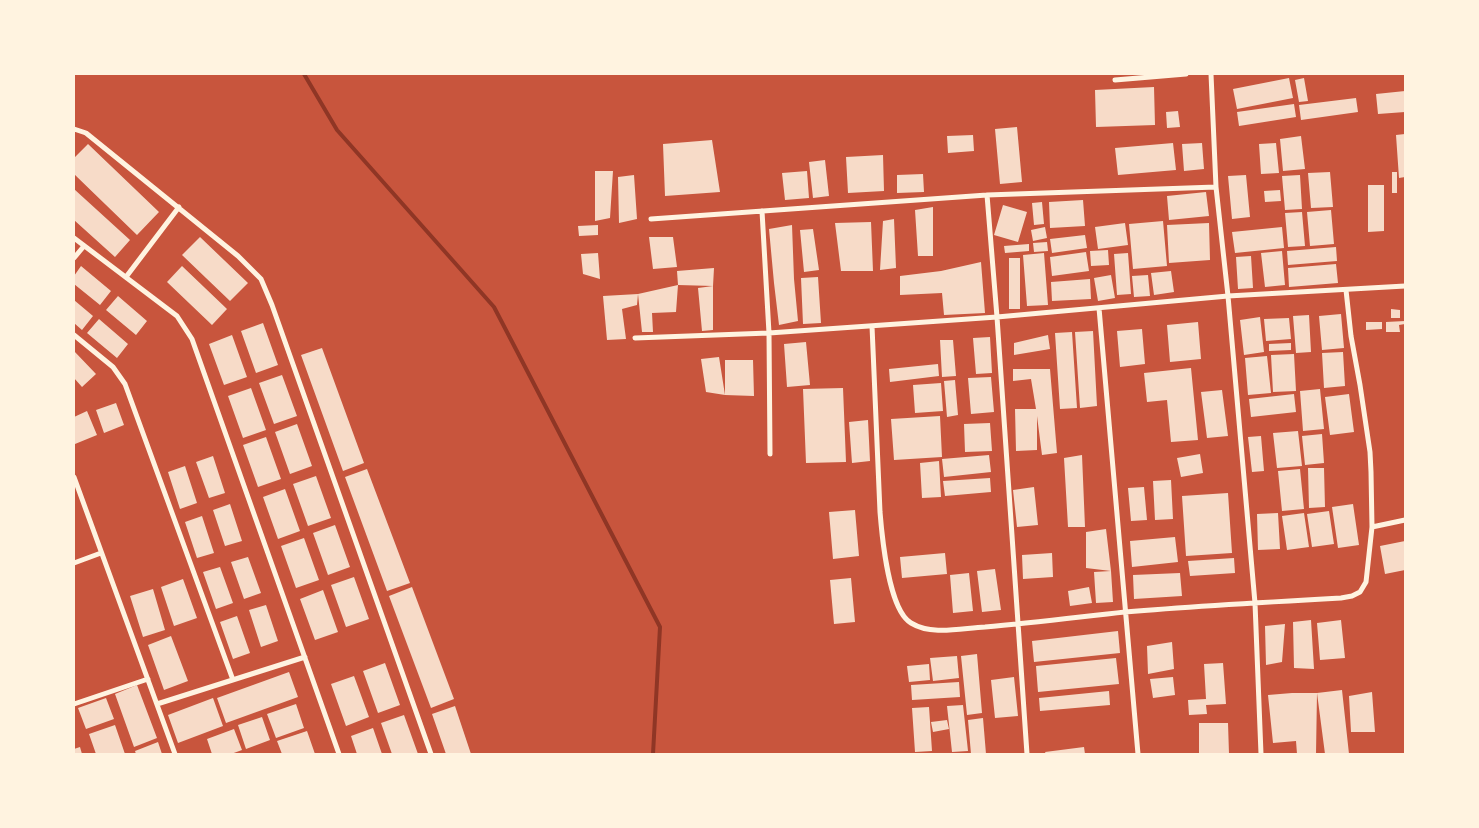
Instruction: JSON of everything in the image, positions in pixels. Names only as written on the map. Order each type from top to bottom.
[{"type":"street","points":[[1115,80],[1186,74]]},
{"type":"street","points":[[1211,74],[1216,187],[1228,296],[1255,603],[1261,754]]},
{"type":"street","points":[[74,129],[86,133],[179,207],[238,256],[261,279],[272,305],[432,754]]},
{"type":"street","points":[[651,219],[987,195],[1216,187]]},
{"type":"street","points":[[987,195],[1027,754]]},
{"type":"street","points":[[126,277],[179,207]]},
{"type":"street","points":[[762,211],[769,333],[770,454]]},
{"type":"street","points":[[74,238],[177,316],[192,339],[338,754]]},
{"type":"street","points":[[74,258],[84,246]]},
{"type":"street","points":[[635,338],[769,333],[997,317],[1228,296],[1405,286]]},
{"type":"street","points":[[872,326],[882,531],[891,586],[897,605],[909,622],[922,628],[940,630],[1018,624],[1125,612],[1341,598],[1360,592],[1366,582],[1372,527],[1372,472],[1351,336],[1346,290]]},
{"type":"street","points":[[1099,308],[1138,754]]},
{"type":"street","points":[[74,336],[113,367],[125,384],[233,680]]},
{"type":"street","points":[[74,477],[175,754]]},
{"type":"street","points":[[1372,527],[1405,520]]},
{"type":"street","points":[[74,563],[102,553]]},
{"type":"street","points":[[157,704],[305,657]]},
{"type":"street","points":[[74,704],[148,679]]},
{"type":"building","points":[[1289,78],[1293,98],[1237,109],[1233,89]]},
{"type":"building","points":[[1304,78],[1308,101],[1299,102],[1295,80]]},
{"type":"building","points":[[1154,87],[1155,125],[1096,127],[1095,90]]},
{"type":"building","points":[[1405,91],[1405,112],[1378,114],[1376,94]]},
{"type":"building","points":[[1356,98],[1358,112],[1301,120],[1299,105]]},
{"type":"building","points":[[1294,104],[1296,117],[1239,126],[1237,112]]},
{"type":"building","points":[[1178,111],[1180,127],[1167,128],[1166,112]]},
{"type":"building","points":[[1017,127],[1022,182],[1000,184],[995,129]]},
{"type":"building","points":[[1405,134],[1405,177],[1399,178],[1396,135]]},
{"type":"building","points":[[973,135],[974,151],[948,153],[947,136]]},
{"type":"building","points":[[1301,136],[1305,169],[1283,171],[1280,139]]},
{"type":"building","points":[[712,140],[720,192],[665,196],[663,144]]},
{"type":"building","points":[[1173,143],[1176,170],[1118,175],[1115,148]]},
{"type":"building","points":[[1202,143],[1204,169],[1184,171],[1182,144]]},
{"type":"building","points":[[1276,143],[1279,173],[1261,174],[1259,144]]},
{"type":"building","points":[[88,144],[159,212],[137,235],[74,174],[74,158]]},
{"type":"building","points":[[883,155],[884,191],[848,193],[846,157]]},
{"type":"building","points":[[825,160],[829,196],[813,198],[809,162]]},
{"type":"building","points":[[595,171],[613,171],[610,218],[595,221]]},
{"type":"building","points":[[807,171],[809,198],[785,200],[782,173]]},
{"type":"building","points":[[1330,172],[1333,207],[1311,208],[1308,173]]},
{"type":"building","points":[[1392,172],[1397,172],[1397,193],[1392,193]]},
{"type":"building","points":[[923,174],[924,192],[897,193],[897,175]]},
{"type":"building","points":[[634,175],[637,219],[619,223],[618,177]]},
{"type":"building","points":[[1246,175],[1250,217],[1232,219],[1228,176]]},
{"type":"building","points":[[1300,175],[1302,209],[1285,210],[1282,176]]},
{"type":"building","points":[[1368,185],[1384,185],[1384,231],[1368,232]]},
{"type":"building","points":[[74,189],[130,240],[115,257],[74,220]]},
{"type":"building","points":[[1280,190],[1281,201],[1265,202],[1264,191]]},
{"type":"building","points":[[1206,192],[1209,216],[1169,220],[1167,196]]},
{"type":"building","points":[[1083,200],[1085,226],[1050,228],[1049,202]]},
{"type":"building","points":[[1042,202],[1044,224],[1034,225],[1032,203]]},
{"type":"building","points":[[1003,205],[1027,212],[1018,242],[994,235]]},
{"type":"building","points":[[933,207],[933,256],[918,256],[915,210]]},
{"type":"building","points":[[1331,210],[1334,244],[1310,246],[1307,212]]},
{"type":"building","points":[[1302,212],[1305,246],[1288,247],[1285,213]]},
{"type":"building","points":[[894,219],[896,268],[880,270],[883,221]]},
{"type":"building","points":[[1163,221],[1167,266],[1133,269],[1129,224]]},
{"type":"building","points":[[871,222],[873,271],[841,271],[835,223]]},
{"type":"building","points":[[1125,223],[1128,245],[1098,249],[1095,227]]},
{"type":"building","points":[[1209,223],[1210,260],[1169,263],[1167,225]]},
{"type":"building","points":[[598,225],[598,235],[579,236],[578,226]]},
{"type":"building","points":[[792,225],[798,321],[779,325],[769,229]]},
{"type":"building","points":[[1045,227],[1047,238],[1033,241],[1031,230]]},
{"type":"building","points":[[1282,227],[1284,248],[1235,253],[1232,232]]},
{"type":"building","points":[[813,229],[819,270],[804,272],[800,230]]},
{"type":"building","points":[[1085,235],[1087,248],[1052,253],[1050,239]]},
{"type":"building","points":[[200,237],[248,283],[230,301],[182,255]]},
{"type":"building","points":[[649,237],[673,237],[677,267],[653,269]]},
{"type":"building","points":[[1047,242],[1048,251],[1034,252],[1033,243]]},
{"type":"building","points":[[1029,244],[1029,251],[1005,253],[1004,246]]},
{"type":"building","points":[[1336,247],[1337,261],[1288,265],[1287,251]]},
{"type":"building","points":[[1108,250],[1109,265],[1091,266],[1090,251]]},
{"type":"building","points":[[1282,251],[1285,285],[1265,287],[1261,253]]},
{"type":"building","points":[[1086,252],[1089,271],[1052,276],[1050,257]]},
{"type":"building","points":[[598,253],[600,279],[583,274],[581,254]]},
{"type":"building","points":[[1044,253],[1048,305],[1027,306],[1023,255]]},
{"type":"building","points":[[1128,253],[1131,294],[1117,295],[1114,254]]},
{"type":"building","points":[[1251,256],[1253,288],[1238,289],[1236,257]]},
{"type":"building","points":[[1009,258],[1020,258],[1020,309],[1009,309]]},
{"type":"building","points":[[981,262],[985,313],[944,315],[942,293],[900,295],[900,276],[941,271]]},
{"type":"building","points":[[1336,264],[1338,283],[1289,287],[1288,268]]},
{"type":"building","points":[[81,266],[111,291],[100,305],[74,284],[74,276]]},
{"type":"building","points":[[182,266],[227,309],[212,325],[167,282]]},
{"type":"building","points":[[714,268],[713,286],[678,285],[677,271]]},
{"type":"building","points":[[1171,271],[1174,292],[1154,295],[1151,273]]},
{"type":"building","points":[[1111,275],[1115,298],[1098,301],[1094,278]]},
{"type":"building","points":[[1148,275],[1150,296],[1134,297],[1132,276]]},
{"type":"building","points":[[818,277],[821,323],[803,324],[801,278]]},
{"type":"building","points":[[1090,279],[1091,299],[1052,301],[1051,282]]},
{"type":"building","points":[[678,285],[676,312],[652,313],[653,332],[642,332],[638,294]]},
{"type":"building","points":[[713,286],[713,330],[702,331],[698,288]]},
{"type":"building","points":[[638,294],[637,305],[622,309],[626,339],[607,340],[603,296]]},
{"type":"building","points":[[118,296],[147,321],[136,335],[106,310]]},
{"type":"building","points":[[74,300],[93,316],[82,330],[74,323]]},
{"type":"building","points":[[1391,309],[1400,310],[1400,318],[1391,318]]},
{"type":"building","points":[[1341,314],[1344,348],[1322,350],[1319,316]]},
{"type":"building","points":[[1309,315],[1311,352],[1296,353],[1293,316]]},
{"type":"building","points":[[1260,317],[1264,352],[1244,355],[1240,320]]},
{"type":"building","points":[[1289,318],[1291,339],[1266,341],[1264,319]]},
{"type":"building","points":[[99,319],[128,344],[117,358],[87,333]]},
{"type":"building","points":[[1405,321],[1405,324],[1399,325],[1400,332],[1386,332],[1386,322]]},
{"type":"building","points":[[1198,322],[1201,359],[1170,362],[1167,325]]},
{"type":"building","points":[[1366,322],[1382,322],[1382,329],[1366,330]]},
{"type":"building","points":[[263,323],[278,365],[256,373],[241,331]]},
{"type":"building","points":[[1142,329],[1145,364],[1120,367],[1117,331]]},
{"type":"building","points":[[1093,331],[1097,406],[1080,408],[1075,332]]},
{"type":"building","points":[[1072,332],[1077,408],[1060,409],[1055,333]]},
{"type":"building","points":[[232,335],[247,377],[224,385],[209,344]]},
{"type":"building","points":[[1048,335],[1050,349],[1014,355],[1014,343]]},
{"type":"building","points":[[990,337],[992,373],[976,374],[973,338]]},
{"type":"building","points":[[940,340],[953,340],[956,376],[942,377]]},
{"type":"building","points":[[806,342],[810,385],[787,387],[784,344]]},
{"type":"building","points":[[1291,343],[1291,350],[1269,351],[1269,344]]},
{"type":"building","points":[[322,348],[364,463],[343,471],[301,355]]},
{"type":"building","points":[[74,351],[96,374],[82,387],[74,378]]},
{"type":"building","points":[[1343,352],[1345,386],[1324,388],[1322,353]]},
{"type":"building","points":[[1294,354],[1296,391],[1273,392],[1271,355]]},
{"type":"building","points":[[1267,356],[1271,393],[1248,395],[1245,358]]},
{"type":"building","points":[[719,357],[725,395],[706,392],[701,359]]},
{"type":"building","points":[[725,360],[753,360],[754,396],[725,395]]},
{"type":"building","points":[[938,364],[939,376],[890,382],[889,369]]},
{"type":"building","points":[[1191,368],[1198,440],[1171,442],[1167,400],[1147,402],[1144,373]]},
{"type":"building","points":[[1013,369],[1050,369],[1057,453],[1042,455],[1037,416],[1037,450],[1016,451],[1015,409],[1036,409],[1031,379],[1013,381]]},
{"type":"building","points":[[282,375],[297,416],[274,424],[259,383]]},
{"type":"building","points":[[991,377],[994,412],[971,414],[968,378]]},
{"type":"building","points":[[955,380],[958,415],[947,417],[944,381]]},
{"type":"building","points":[[941,383],[943,411],[915,413],[913,385]]},
{"type":"building","points":[[251,388],[266,430],[243,438],[228,396]]},
{"type":"building","points":[[843,388],[846,462],[806,463],[803,389]]},
{"type":"building","points":[[1320,389],[1324,429],[1303,431],[1300,391]]},
{"type":"building","points":[[1222,390],[1228,436],[1207,438],[1201,392]]},
{"type":"building","points":[[1294,394],[1296,412],[1251,417],[1249,399]]},
{"type":"building","points":[[1349,394],[1354,432],[1330,435],[1325,397]]},
{"type":"building","points":[[116,403],[124,425],[104,433],[96,410]]},
{"type":"building","points":[[87,411],[97,435],[75,444],[74,417]]},
{"type":"building","points":[[940,416],[942,457],[894,460],[891,419]]},
{"type":"building","points":[[868,420],[870,461],[852,463],[849,422]]},
{"type":"building","points":[[990,423],[992,451],[965,452],[964,424]]},
{"type":"building","points":[[297,424],[312,466],[290,474],[275,432]]},
{"type":"building","points":[[1298,431],[1302,466],[1277,468],[1273,433]]},
{"type":"building","points":[[1322,434],[1324,463],[1305,465],[1302,436]]},
{"type":"building","points":[[1261,436],[1264,471],[1252,472],[1248,437]]},
{"type":"building","points":[[266,437],[281,479],[258,487],[243,445]]},
{"type":"building","points":[[1200,454],[1203,473],[1181,477],[1177,458]]},
{"type":"building","points":[[989,455],[991,472],[944,477],[942,459]]},
{"type":"building","points":[[1082,455],[1085,527],[1068,527],[1064,458]]},
{"type":"building","points":[[213,456],[225,493],[209,498],[196,462]]},
{"type":"building","points":[[939,461],[941,497],[922,498],[920,463]]},
{"type":"building","points":[[185,466],[197,503],[180,509],[168,472]]},
{"type":"building","points":[[1308,468],[1324,468],[1325,507],[1309,508]]},
{"type":"building","points":[[367,469],[410,583],[387,591],[345,477]]},
{"type":"building","points":[[1300,469],[1304,509],[1282,511],[1278,471]]},
{"type":"building","points":[[316,476],[331,518],[308,526],[293,484]]},
{"type":"building","points":[[990,478],[991,492],[945,496],[943,481]]},
{"type":"building","points":[[1171,480],[1173,519],[1155,520],[1153,481]]},
{"type":"building","points":[[1034,487],[1038,525],[1017,527],[1013,490]]},
{"type":"building","points":[[1144,487],[1147,520],[1131,521],[1128,488]]},
{"type":"building","points":[[285,489],[300,531],[278,539],[263,497]]},
{"type":"building","points":[[1228,493],[1232,553],[1186,556],[1182,496]]},
{"type":"building","points":[[230,504],[242,541],[225,546],[213,510]]},
{"type":"building","points":[[1353,504],[1359,545],[1338,548],[1332,507]]},
{"type":"building","points":[[855,510],[859,556],[833,559],[829,512]]},
{"type":"building","points":[[1329,511],[1334,544],[1312,547],[1307,514]]},
{"type":"building","points":[[1278,513],[1280,549],[1258,550],[1257,514]]},
{"type":"building","points":[[1304,513],[1309,547],[1287,550],[1282,516]]},
{"type":"building","points":[[202,516],[214,553],[197,558],[185,522]]},
{"type":"building","points":[[335,525],[350,567],[328,575],[313,533]]},
{"type":"building","points":[[1106,529],[1111,571],[1086,568],[1086,532]]},
{"type":"building","points":[[1175,537],[1178,562],[1132,567],[1130,541]]},
{"type":"building","points":[[304,538],[319,580],[296,588],[281,546]]},
{"type":"building","points":[[1405,541],[1405,570],[1385,574],[1380,546]]},
{"type":"building","points":[[945,553],[947,574],[902,578],[900,557]]},
{"type":"building","points":[[1052,553],[1053,577],[1023,579],[1022,555]]},
{"type":"building","points":[[248,557],[261,593],[244,599],[231,562]]},
{"type":"building","points":[[1234,558],[1235,573],[1190,576],[1188,561]]},
{"type":"building","points":[[220,567],[233,603],[216,609],[203,572]]},
{"type":"building","points":[[995,569],[1001,610],[982,612],[977,571]]},
{"type":"building","points":[[1111,571],[1113,602],[1096,603],[1094,572]]},
{"type":"building","points":[[969,573],[973,611],[953,613],[950,575]]},
{"type":"building","points":[[1180,573],[1182,596],[1134,599],[1133,575]]},
{"type":"building","points":[[354,577],[369,619],[346,627],[331,585]]},
{"type":"building","points":[[851,578],[855,622],[834,624],[830,580]]},
{"type":"building","points":[[183,579],[197,618],[174,626],[161,587]]},
{"type":"building","points":[[412,587],[454,699],[431,708],[389,596]]},
{"type":"building","points":[[1089,587],[1092,603],[1070,606],[1068,591]]},
{"type":"building","points":[[153,589],[165,630],[143,637],[130,596]]},
{"type":"building","points":[[323,590],[338,632],[315,640],[300,599]]},
{"type":"building","points":[[266,605],[278,641],[261,647],[249,610]]},
{"type":"building","points":[[237,616],[250,653],[233,659],[220,622]]},
{"type":"building","points":[[1311,620],[1314,669],[1294,668],[1293,622]]},
{"type":"building","points":[[1341,620],[1345,658],[1320,660],[1317,623]]},
{"type":"building","points":[[1285,624],[1282,662],[1266,665],[1265,626]]},
{"type":"building","points":[[1118,631],[1120,653],[1034,662],[1032,641]]},
{"type":"building","points":[[171,636],[188,681],[164,690],[148,645]]},
{"type":"building","points":[[1172,642],[1174,669],[1148,674],[1147,646]]},
{"type":"building","points":[[977,654],[982,713],[967,715],[961,656]]},
{"type":"building","points":[[957,656],[959,678],[933,681],[930,658]]},
{"type":"building","points":[[1116,658],[1119,684],[1038,692],[1036,666]]},
{"type":"building","points":[[385,663],[400,705],[378,713],[363,671]]},
{"type":"building","points":[[1223,663],[1226,704],[1206,705],[1207,714],[1189,715],[1188,700],[1206,699],[1204,664]]},
{"type":"building","points":[[929,664],[930,680],[909,682],[907,666]]},
{"type":"building","points":[[289,672],[298,697],[226,723],[217,698]]},
{"type":"building","points":[[354,676],[369,717],[346,726],[331,684]]},
{"type":"building","points":[[1014,677],[1018,716],[995,718],[991,680]]},
{"type":"building","points":[[1173,677],[1175,695],[1153,698],[1150,679]]},
{"type":"building","points":[[959,682],[960,697],[912,700],[911,685]]},
{"type":"building","points":[[137,685],[157,738],[134,747],[115,694]]},
{"type":"building","points":[[1342,690],[1349,754],[1325,754],[1317,693]]},
{"type":"building","points":[[1109,691],[1110,705],[1040,711],[1039,698]]},
{"type":"building","points":[[1372,692],[1375,732],[1351,732],[1349,696]]},
{"type":"building","points":[[1317,693],[1316,754],[1297,754],[1296,741],[1273,743],[1268,695]]},
{"type":"building","points":[[106,698],[114,719],[86,729],[78,708]]},
{"type":"building","points":[[213,698],[223,726],[178,743],[168,715]]},
{"type":"building","points":[[296,704],[304,728],[276,738],[267,714]]},
{"type":"building","points":[[963,705],[968,751],[952,752],[947,706]]},
{"type":"building","points":[[455,706],[471,754],[446,754],[432,714]]},
{"type":"building","points":[[929,707],[932,751],[915,752],[912,708]]},
{"type":"building","points":[[404,715],[418,754],[392,754],[381,723]]},
{"type":"building","points":[[262,717],[270,740],[246,749],[238,725]]},
{"type":"building","points":[[983,718],[986,754],[971,754],[968,720]]},
{"type":"building","points":[[947,720],[949,729],[933,732],[931,722]]},
{"type":"building","points":[[1199,723],[1228,723],[1229,754],[1199,754]]},
{"type":"building","points":[[115,725],[125,754],[96,754],[89,734]]},
{"type":"building","points":[[373,728],[382,754],[357,754],[351,736]]},
{"type":"building","points":[[234,729],[242,750],[231,754],[212,754],[207,739]]},
{"type":"building","points":[[307,731],[315,754],[282,754],[277,741]]},
{"type":"building","points":[[158,742],[162,754],[136,754],[135,751]]},
{"type":"building","points":[[80,747],[82,754],[74,754],[74,749]]},
{"type":"building","points":[[1084,747],[1085,754],[1046,754],[1045,752]]},
{"type":"waterway","points":[[304,74],[337,130],[494,307],[660,627],[653,754]]}]
